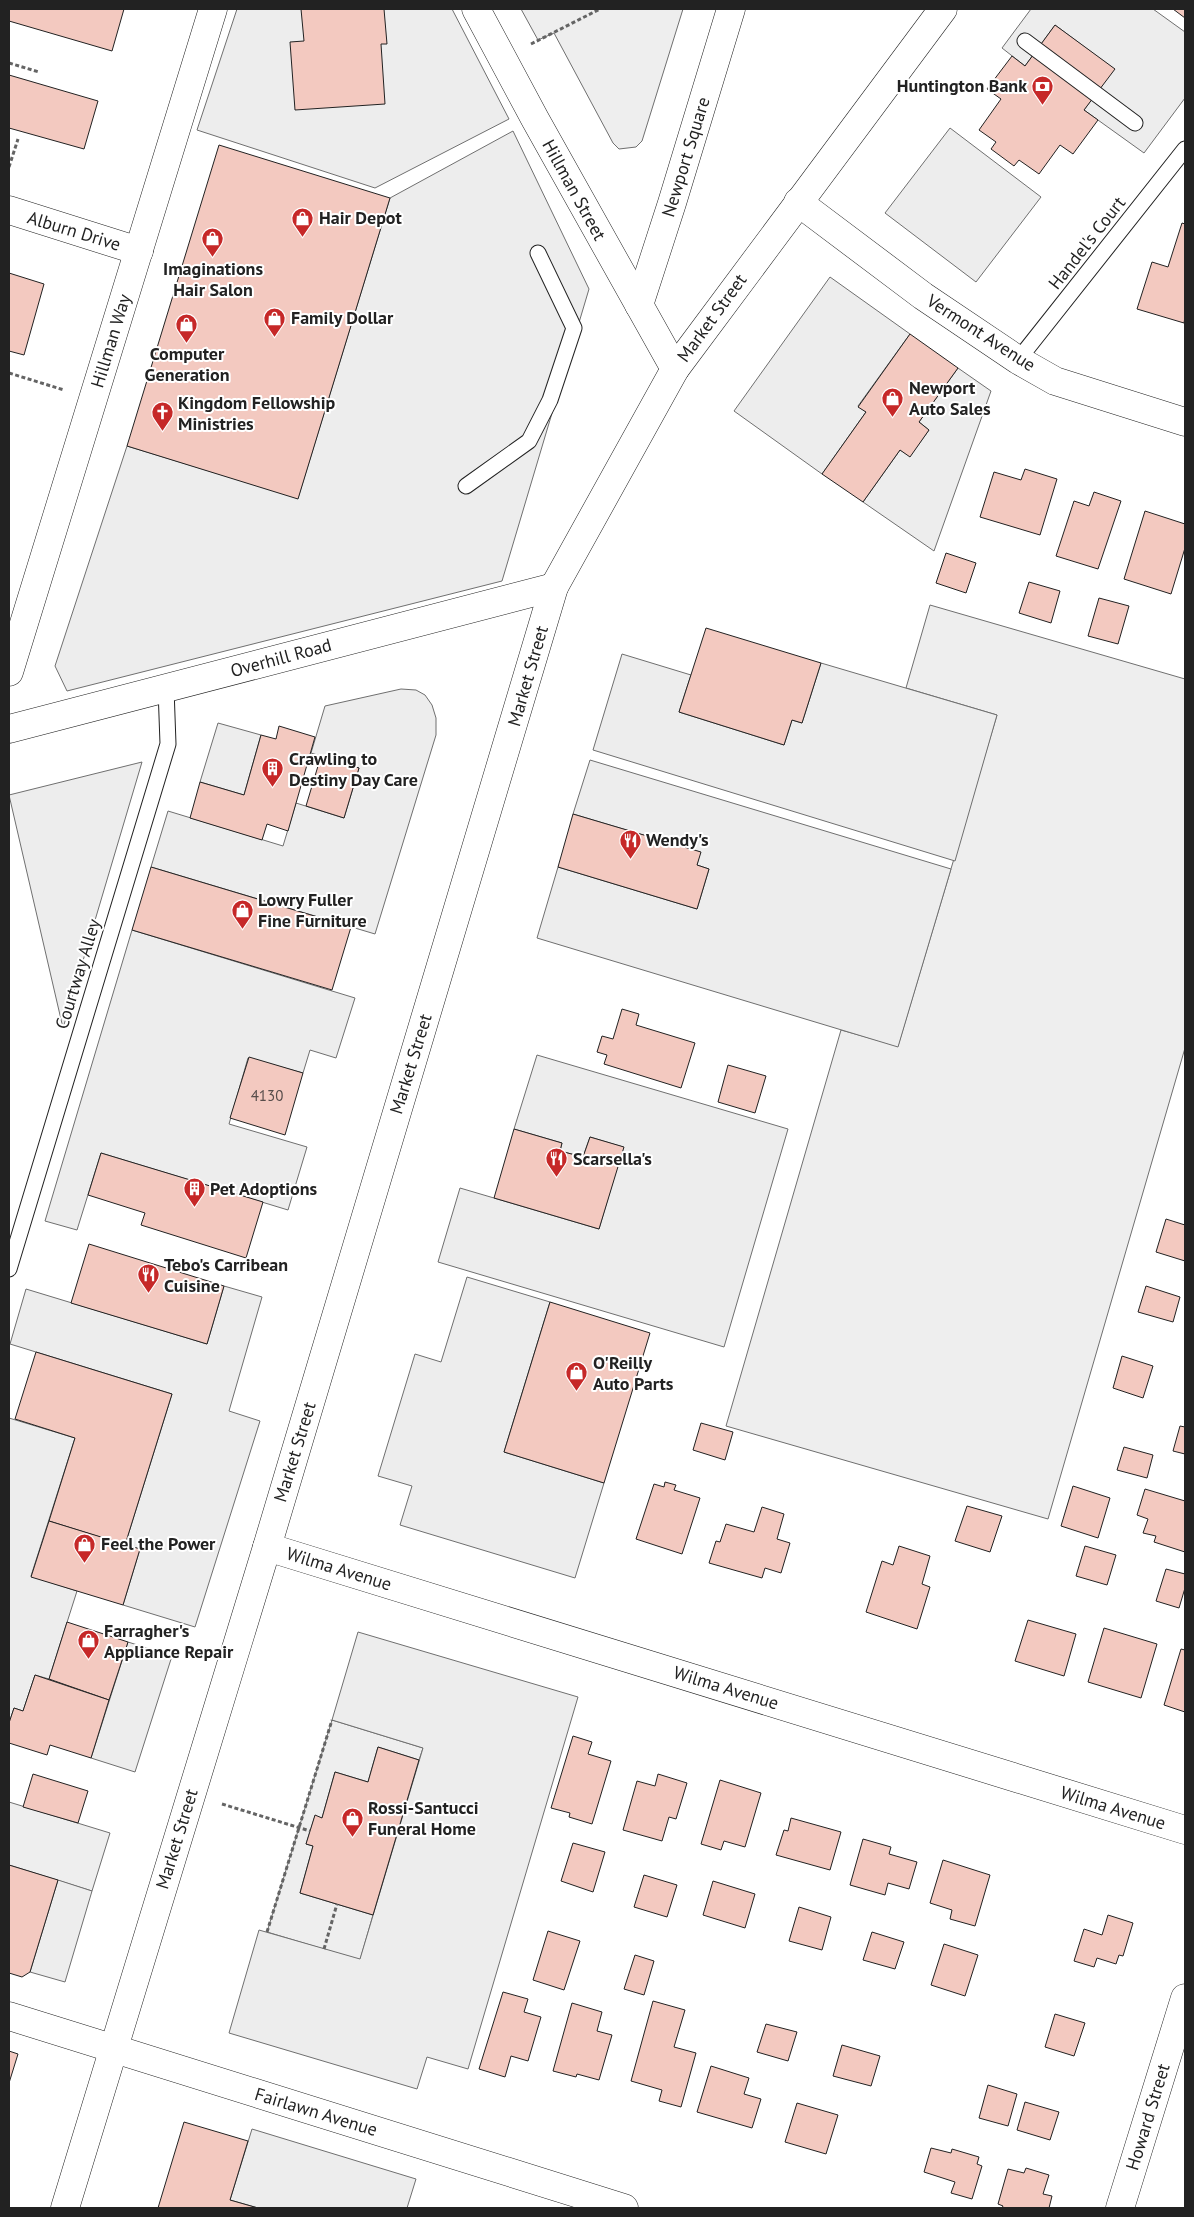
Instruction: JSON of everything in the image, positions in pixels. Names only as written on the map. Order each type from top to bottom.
[{"type":"street","name":"Hillman Way","points":[[9,672],[213,9]]},
{"type":"street","name":"Hillman Street","points":[[476,9],[674,370]]},
{"type":"street","name":"Newport Square","points":[[638,305],[672,202],[731,9]]},
{"type":"street","name":"Market Street","points":[[65,2208],[112,2049],[267,1547],[554,587],[674,370],[942,9]]},
{"type":"street","name":"Vermont Avenue","points":[[798,202],[923,296],[1018,360],[1055,381],[1185,422]]},
{"type":"street","name":"Alburn Drive","points":[[9,210],[139,251]]},
{"type":"street","name":"Overhill Road","points":[[9,729],[554,587]]},
{"type":"street","name":"Wilma Avenue","points":[[267,1547],[1185,1830]]},
{"type":"street","name":"Howard Street","points":[[1120,2208],[1185,1998]]},
{"type":"street","name":"Fairlawn Avenue","points":[[9,2016],[624,2208]]},
{"type":"lane","points":[[1025,41],[1135,123]]},
{"type":"lane","name":"Handel's Court","points":[[1018,360],[1185,149]]},
{"type":"lane","points":[[466,486],[529,441],[550,400],[574,328],[538,254]]},
{"type":"lane","name":"Courtway Alley","points":[[9,1269],[168,744],[166,688]]},
{"type":"path","points":[[504,58],[600,9]]},
{"type":"path","points":[[9,63],[38,72]]},
{"type":"path","points":[[9,167],[18,139]]},
{"type":"path","points":[[9,373],[93,399]]},
{"type":"path","points":[[267,1932],[332,1720]]},
{"type":"path","points":[[191,1794],[310,1831]]},
{"type":"path","points":[[324,1949],[337,1904]]},
{"type":"shaded area","points":[[237,9],[452,9],[509,119],[375,188],[197,130]]},
{"type":"shaded area","points":[[521,9],[683,9],[642,141],[636,147],[619,149],[613,143],[554,33],[538,40]]},
{"type":"shaded area","points":[[1031,9],[1153,9],[1185,32],[1185,98],[1144,153],[1084,110],[1114,69],[1055,25],[1025,66],[1002,48]]},
{"type":"shaded area","points":[[950,128],[1041,197],[976,282],[885,213]]},
{"type":"shaded area","points":[[513,131],[589,289],[502,581],[67,691],[55,666],[127,446],[298,498],[390,198]]},
{"type":"shaded area","points":[[830,277],[910,334],[858,406],[866,412],[822,474],[734,411]]},
{"type":"shaded area","points":[[958,368],[991,391],[934,551],[863,502],[900,450],[910,456],[929,430],[919,422]]},
{"type":"shaded area","points":[[930,605],[1185,679],[1185,1048],[1048,1519],[726,1426],[841,1030],[898,1046],[997,715],[906,688]]},
{"type":"shaded area","points":[[622,654],[691,675],[679,712],[784,745],[792,720],[802,723],[821,663],[997,715],[955,861],[593,750]]},
{"type":"shaded area","points":[[401,689],[416,690],[425,695],[432,705],[436,718],[436,735],[375,934],[151,867],[168,811],[283,846],[296,803],[344,818],[359,768],[311,753],[325,706]]},
{"type":"shaded area","points":[[218,723],[261,735],[244,795],[200,782]]},
{"type":"shaded area","points":[[590,760],[951,869],[898,1047],[537,938],[558,867],[697,909],[709,869],[697,865],[700,852],[573,814]]},
{"type":"shaded area","points":[[142,762],[63,1028],[9,795]]},
{"type":"shaded area","points":[[132,930],[355,998],[336,1058],[310,1050],[303,1073],[248,1058],[229,1124],[307,1147],[288,1210],[101,1153],[77,1230],[45,1221]]},
{"type":"shaded area","points":[[537,1055],[788,1129],[724,1347],[438,1262],[460,1188],[599,1229],[623,1147],[590,1137],[583,1157],[560,1151],[562,1143],[514,1129]]},
{"type":"shaded area","points":[[467,1277],[550,1302],[504,1452],[604,1483],[575,1578],[400,1525],[412,1486],[378,1476],[415,1354],[441,1362]]},
{"type":"shaded area","points":[[224,1286],[262,1297],[229,1411],[260,1421],[195,1627],[123,1605],[140,1549],[125,1545],[172,1394],[10,1344],[26,1289],[207,1344]]},
{"type":"shaded area","points":[[9,1418],[75,1438],[31,1576],[77,1591],[49,1679],[35,1675],[23,1711],[14,1708],[9,1723]]},
{"type":"shaded area","points":[[358,1632],[578,1697],[468,2069],[427,2057],[417,2089],[229,2033],[259,1930],[360,1959],[423,1748],[332,1720]]},
{"type":"shaded area","points":[[128,1642],[172,1656],[135,1772],[91,1758]]},
{"type":"shaded area","points":[[332,1720],[423,1748],[419,1760],[378,1747],[368,1782],[335,1772],[322,1818],[315,1816],[306,1844],[313,1846],[300,1893],[373,1915],[360,1960],[267,1932]]},
{"type":"shaded area","points":[[9,1802],[110,1833],[92,1891],[9,1865]]},
{"type":"shaded area","points":[[58,1880],[92,1891],[65,1982],[30,1972]]},
{"type":"shaded area","points":[[252,2129],[416,2179],[407,2208],[258,2208],[230,2200]]},
{"type":"building","points":[[9,9],[124,9],[112,51],[9,21]]},
{"type":"building","points":[[301,9],[384,9],[387,44],[381,44],[385,104],[295,110],[290,42],[304,41]]},
{"type":"building","points":[[1173,9],[1185,9],[1185,18]]},
{"type":"building","name":"Huntington Bank","points":[[1055,25],[1115,69],[1084,110],[1098,120],[1073,154],[1060,145],[1039,174],[1019,160],[1014,166],[991,149],[996,142],[979,130],[1001,99],[987,89],[1012,56],[1025,66]]},
{"type":"building","points":[[9,75],[98,101],[84,149],[9,128]]},
{"type":"building","points":[[219,145],[390,198],[298,499],[127,446]]},
{"type":"building","points":[[1182,223],[1185,224],[1184,323],[1137,309],[1152,262],[1168,267]]},
{"type":"building","points":[[9,273],[44,284],[24,355],[9,351]]},
{"type":"building","name":"Newport Auto Sales","points":[[910,334],[958,368],[919,422],[929,430],[910,457],[900,450],[863,502],[822,474],[866,412],[858,407]]},
{"type":"building","points":[[1025,469],[1057,479],[1040,535],[980,517],[994,472],[1021,480]]},
{"type":"building","points":[[1094,492],[1121,501],[1098,569],[1056,556],[1074,501],[1089,506]]},
{"type":"building","points":[[1145,511],[1185,524],[1185,548],[1171,594],[1124,579]]},
{"type":"building","points":[[946,553],[976,563],[966,593],[936,583]]},
{"type":"building","points":[[1029,582],[1060,591],[1051,623],[1019,613]]},
{"type":"building","points":[[1099,598],[1129,606],[1118,644],[1088,636]]},
{"type":"building","points":[[706,628],[821,663],[802,723],[792,720],[784,745],[679,712]]},
{"type":"building","name":"Crawling to Destiny Day Care","points":[[279,726],[315,737],[288,831],[267,824],[262,840],[190,818],[200,782],[244,795],[261,735],[276,739]]},
{"type":"building","points":[[321,756],[359,768],[344,818],[306,806]]},
{"type":"building","name":"Wendy's","points":[[573,814],[701,852],[697,865],[709,869],[697,909],[558,867]]},
{"type":"building","name":"Lowry Fuller Fine Furniture","points":[[151,867],[351,927],[332,990],[132,930]]},
{"type":"building","points":[[622,1009],[639,1014],[636,1025],[695,1043],[681,1088],[604,1064],[607,1055],[597,1052],[602,1036],[613,1039]]},
{"type":"building","points":[[249,1057],[303,1073],[285,1135],[230,1118]]},
{"type":"building","points":[[728,1065],[766,1076],[755,1113],[718,1102]]},
{"type":"building","name":"Scarsella's","points":[[514,1129],[562,1143],[560,1151],[583,1157],[590,1137],[624,1147],[599,1229],[494,1198]]},
{"type":"building","name":"Pet Adoptions","points":[[101,1153],[263,1202],[246,1258],[141,1225],[145,1213],[88,1195]]},
{"type":"building","points":[[1166,1219],[1185,1225],[1185,1261],[1156,1252]]},
{"type":"building","name":"Tebo's Carribean Cuisine","points":[[89,1244],[224,1286],[207,1344],[71,1303]]},
{"type":"building","points":[[1146,1286],[1180,1297],[1173,1322],[1138,1312]]},
{"type":"building","name":"O'Reilly Auto Parts","points":[[550,1302],[650,1333],[604,1483],[504,1452]]},
{"type":"building","points":[[36,1352],[172,1394],[125,1545],[49,1521],[75,1438],[15,1419]]},
{"type":"building","points":[[1122,1356],[1153,1366],[1143,1398],[1113,1388]]},
{"type":"building","points":[[701,1423],[733,1432],[725,1460],[693,1450]]},
{"type":"building","points":[[1180,1426],[1185,1427],[1185,1454],[1173,1451]]},
{"type":"building","points":[[1124,1447],[1153,1455],[1147,1478],[1117,1470]]},
{"type":"building","points":[[665,1482],[676,1485],[674,1490],[700,1498],[682,1554],[636,1539],[654,1484],[664,1487]]},
{"type":"building","points":[[1073,1486],[1110,1498],[1098,1538],[1061,1526]]},
{"type":"building","points":[[1145,1489],[1185,1501],[1185,1552],[1154,1542],[1156,1536],[1143,1533],[1148,1519],[1137,1515]]},
{"type":"building","points":[[967,1506],[1002,1516],[990,1552],[955,1541]]},
{"type":"building","points":[[762,1507],[784,1514],[777,1539],[790,1543],[781,1573],[765,1568],[762,1578],[709,1563],[716,1541],[720,1542],[726,1524],[754,1532]]},
{"type":"building","name":"Feel the Power","points":[[49,1521],[140,1549],[123,1605],[31,1577]]},
{"type":"building","points":[[899,1546],[930,1556],[922,1584],[930,1587],[917,1629],[866,1612],[882,1561],[893,1565]]},
{"type":"building","points":[[1085,1546],[1116,1555],[1107,1585],[1076,1576]]},
{"type":"building","points":[[1166,1569],[1185,1574],[1185,1588],[1179,1608],[1156,1601]]},
{"type":"building","points":[[1028,1620],[1076,1634],[1064,1676],[1015,1661]]},
{"type":"building","name":"Farragher's Appliance Repair","points":[[67,1622],[128,1642],[109,1700],[49,1679]]},
{"type":"building","points":[[1104,1628],[1157,1644],[1141,1698],[1088,1682]]},
{"type":"building","points":[[1181,1649],[1185,1650],[1185,1712],[1164,1705]]},
{"type":"building","points":[[35,1675],[109,1700],[91,1758],[50,1745],[47,1755],[9,1743],[9,1723],[14,1708],[23,1711]]},
{"type":"building","points":[[573,1736],[592,1742],[588,1754],[611,1761],[592,1824],[569,1817],[570,1813],[551,1808]]},
{"type":"building","name":"Rossi-Santucci Funeral Home","points":[[378,1747],[419,1760],[373,1915],[300,1893],[313,1846],[306,1844],[315,1815],[322,1818],[335,1772],[368,1782]]},
{"type":"building","points":[[33,1774],[88,1791],[78,1823],[23,1807]]},
{"type":"building","points":[[658,1774],[687,1783],[676,1819],[669,1817],[662,1841],[623,1830],[637,1781],[655,1786]]},
{"type":"building","points":[[720,1780],[761,1793],[745,1847],[724,1841],[721,1850],[701,1844]]},
{"type":"building","points":[[791,1818],[841,1832],[830,1870],[776,1855],[784,1830],[788,1831]]},
{"type":"building","points":[[863,1839],[891,1847],[889,1854],[917,1862],[909,1889],[888,1883],[885,1895],[850,1885]]},
{"type":"building","points":[[573,1843],[605,1852],[593,1892],[561,1881]]},
{"type":"building","points":[[943,1860],[990,1875],[975,1926],[950,1919],[952,1910],[930,1903]]},
{"type":"building","points":[[9,1865],[58,1880],[30,1972],[22,1977],[9,1973]]},
{"type":"building","points":[[644,1875],[677,1885],[667,1917],[634,1907]]},
{"type":"building","points":[[713,1881],[755,1894],[745,1928],[703,1915]]},
{"type":"building","points":[[799,1907],[831,1917],[822,1950],[789,1941]]},
{"type":"building","points":[[1108,1915],[1133,1923],[1123,1956],[1119,1955],[1116,1964],[1097,1958],[1094,1967],[1074,1961],[1084,1929],[1102,1935]]},
{"type":"building","points":[[548,1931],[580,1941],[564,1990],[533,1980]]},
{"type":"building","points":[[872,1932],[904,1942],[895,1969],[863,1960]]},
{"type":"building","points":[[944,1944],[978,1955],[965,1996],[931,1985]]},
{"type":"building","points":[[635,1955],[654,1961],[644,1995],[624,1989]]},
{"type":"building","points":[[503,1992],[528,1999],[524,2012],[541,2017],[528,2061],[511,2056],[505,2077],[479,2069]]},
{"type":"building","points":[[653,2001],[685,2010],[674,2047],[696,2053],[681,2107],[659,2101],[662,2090],[631,2081]]},
{"type":"building","points":[[572,2003],[602,2012],[597,2031],[612,2035],[599,2080],[577,2074],[576,2077],[553,2071]]},
{"type":"building","points":[[1055,2014],[1085,2023],[1074,2056],[1045,2047]]},
{"type":"building","points":[[766,2024],[797,2032],[788,2061],[757,2052]]},
{"type":"building","points":[[842,2045],[880,2056],[871,2086],[833,2076]]},
{"type":"building","points":[[9,2051],[18,2054],[9,2083]]},
{"type":"building","points":[[711,2066],[749,2078],[744,2094],[761,2099],[752,2128],[697,2112]]},
{"type":"building","points":[[988,2085],[1017,2094],[1008,2126],[979,2118]]},
{"type":"building","points":[[1025,2102],[1059,2112],[1050,2140],[1017,2130]]},
{"type":"building","points":[[797,2103],[838,2115],[826,2154],[785,2142]]},
{"type":"building","points":[[184,2122],[248,2141],[230,2200],[258,2208],[158,2208]]},
{"type":"building","points":[[931,2148],[951,2153],[952,2149],[979,2157],[977,2164],[982,2166],[972,2199],[951,2193],[955,2182],[924,2172]]},
{"type":"building","points":[[1026,2168],[1049,2175],[1043,2194],[1052,2196],[1049,2208],[1002,2208],[1003,2206],[998,2204],[1008,2169],[1024,2173]]},
{"type":"place","name":"Huntington Bank","points":[[1043,105]]},
{"type":"place","name":"Hair Depot","points":[[303,237]]},
{"type":"place","name":"Imaginations Hair Salon","points":[[213,258]]},
{"type":"place","name":"Family Dollar","points":[[275,337]]},
{"type":"place","name":"Computer Generation","points":[[187,343]]},
{"type":"place","name":"Newport Auto Sales","points":[[893,417]]},
{"type":"place","name":"Kingdom Fellowship Ministries","points":[[162,432]]},
{"type":"place","name":"Crawling to Destiny Day Care","points":[[273,788]]},
{"type":"place","name":"Wendy's","points":[[630,859]]},
{"type":"place","name":"Lowry Fuller Fine Furniture","points":[[242,929]]},
{"type":"place","name":"Scarsella's","points":[[557,1178]]},
{"type":"place","name":"Pet Adoptions","points":[[194,1208]]},
{"type":"place","name":"Tebo's Carribean Cuisine","points":[[148,1294]]},
{"type":"place","name":"O'Reilly Auto Parts","points":[[577,1392]]},
{"type":"place","name":"Feel the Power","points":[[85,1563]]},
{"type":"place","name":"Farragher's Appliance Repair","points":[[88,1660]]},
{"type":"place","name":"Rossi-Santucci Funeral Home","points":[[352,1837]]}]
